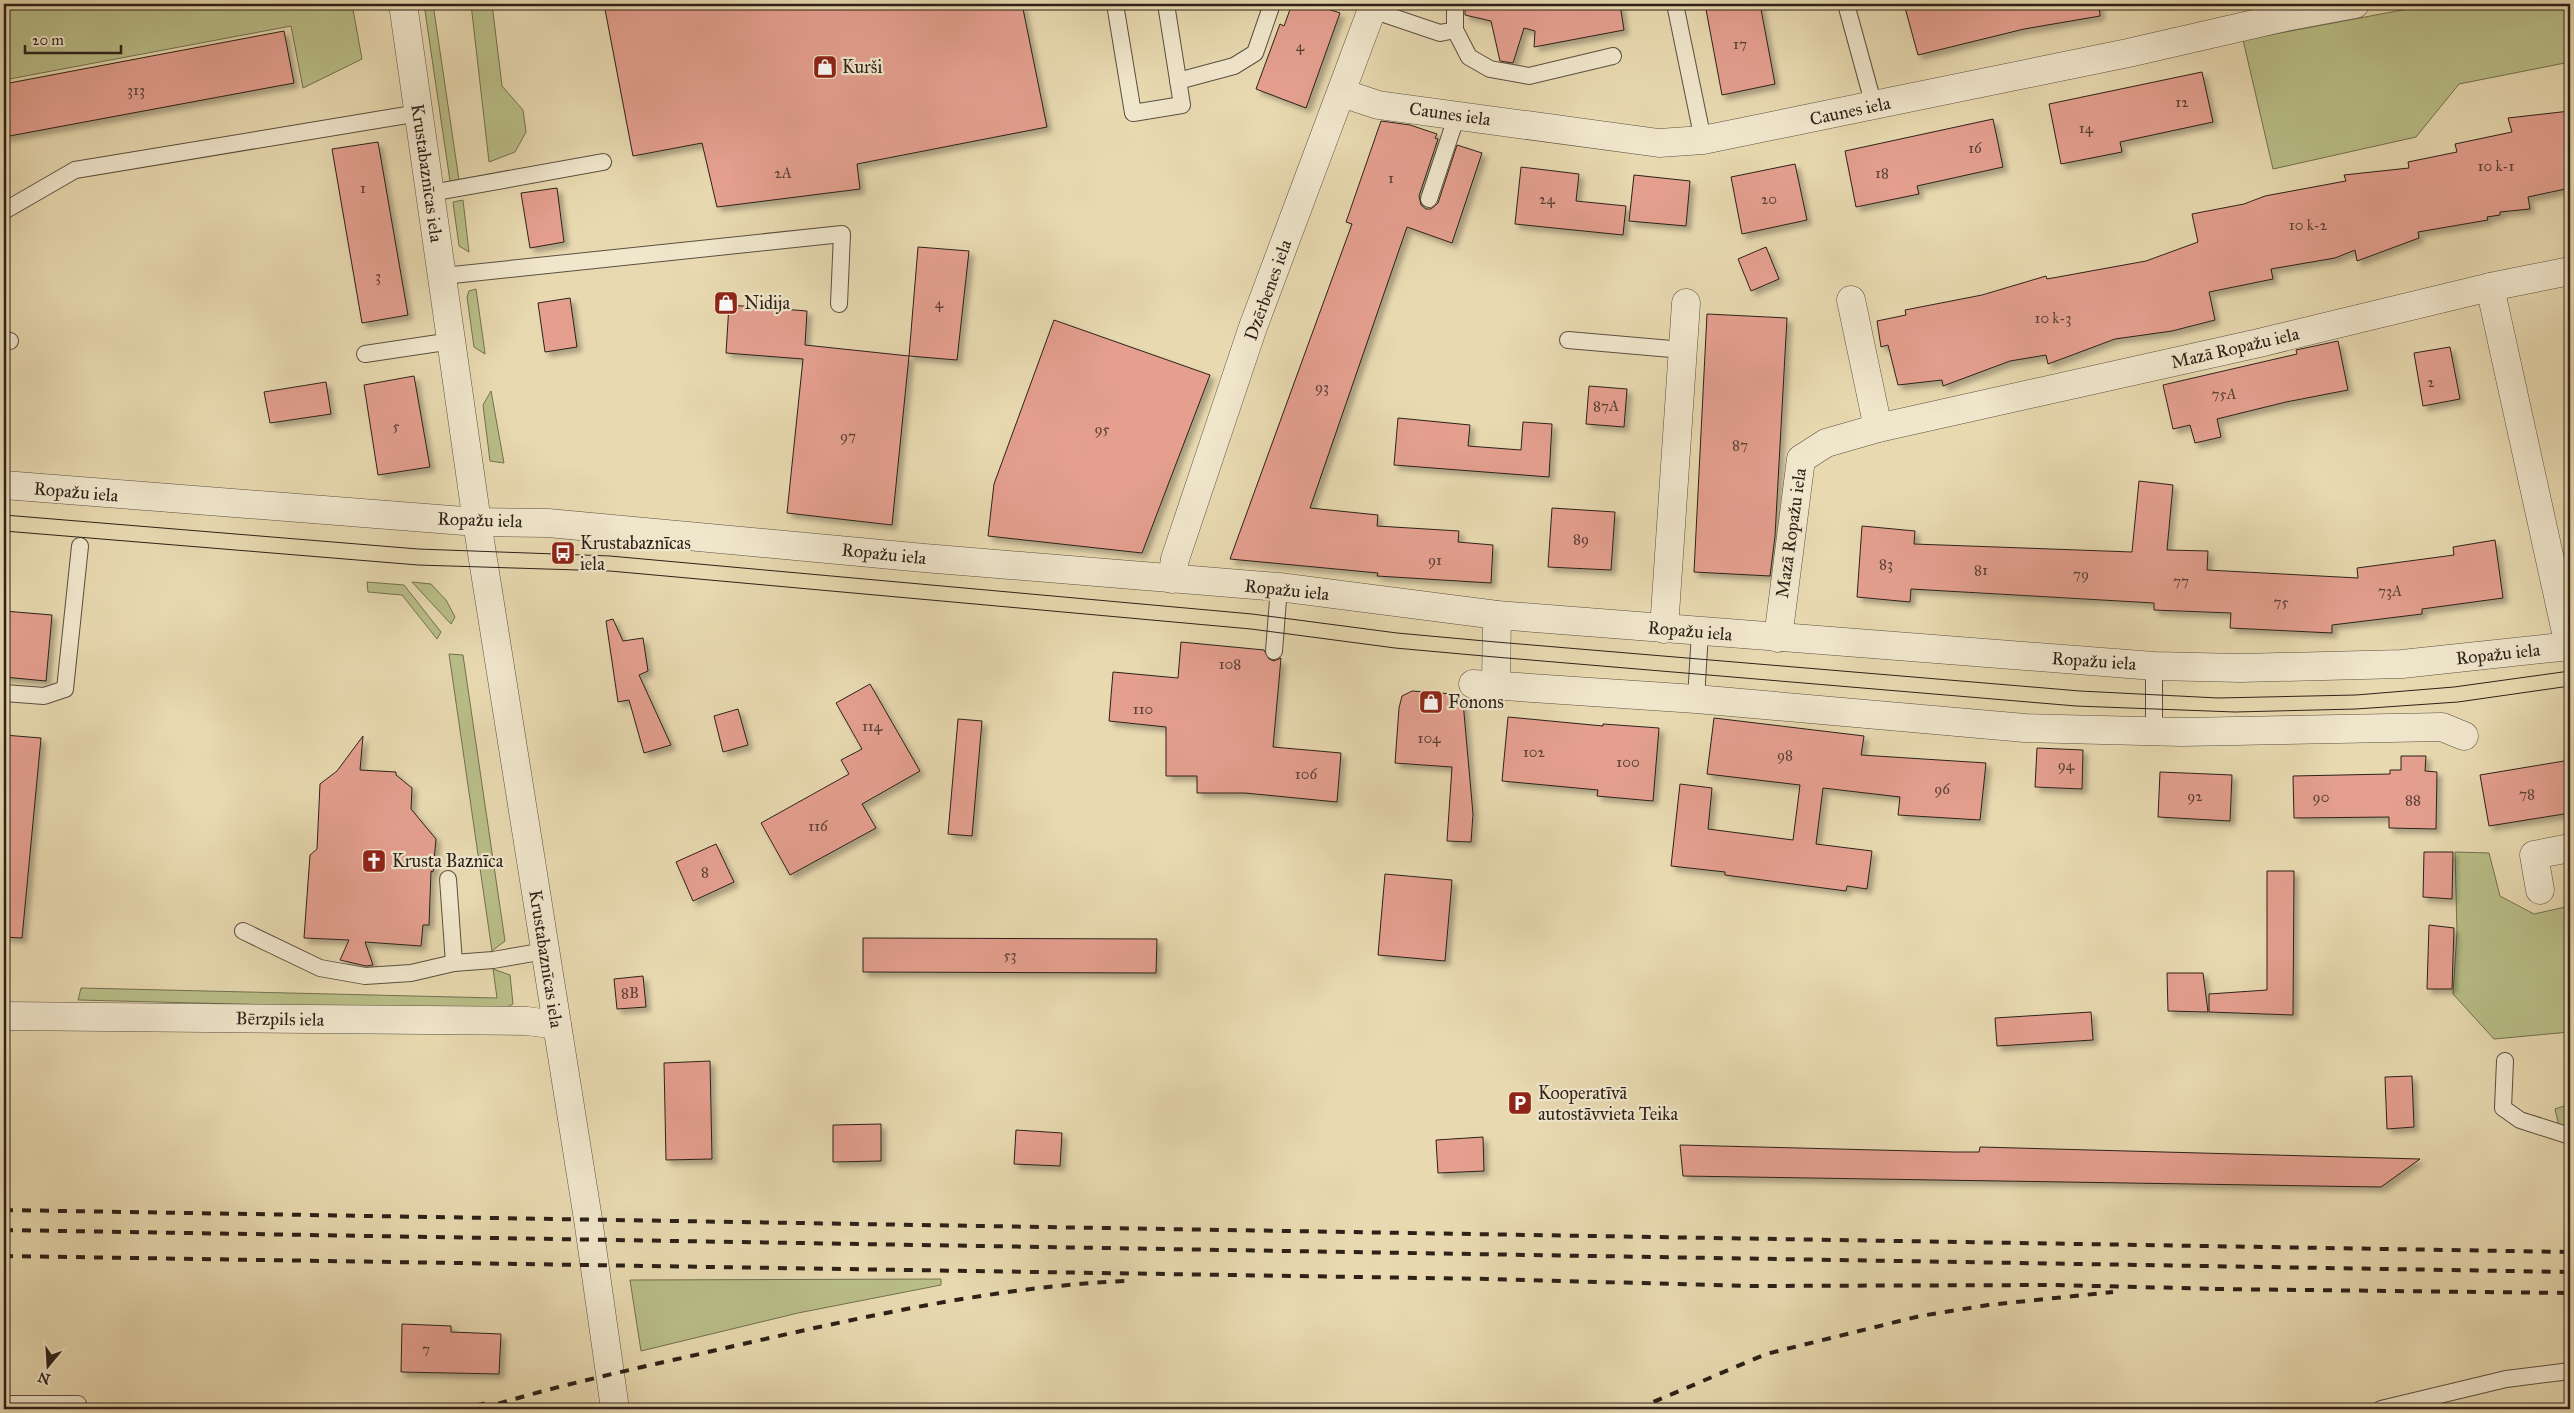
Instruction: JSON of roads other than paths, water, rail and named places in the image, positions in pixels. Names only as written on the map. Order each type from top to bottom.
[{"type":"street","name":"Krustabaznīcas iela","points":[[403,4],[477,522],[557,1025],[615,1409]]},
{"type":"street","name":"Caunes iela","points":[[1342,93],[1378,104],[1659,143],[1703,140],[1874,106],[2355,4]]},
{"type":"street","name":"Dzērbenes iela","points":[[1172,579],[1179,549],[1253,327],[1373,7]]},
{"type":"street","name":"Mazā Ropažu iela","points":[[1778,638],[1801,458],[1826,443],[1878,428],[2278,339],[2490,287],[2570,271]]},
{"type":"street","points":[[2490,287],[2570,646]]},
{"type":"street","points":[[1851,300],[1878,428]]},
{"type":"street","points":[[1664,629],[1686,303]]},
{"type":"street","name":"Ropažu iela","points":[[4,485],[477,522],[548,523],[1279,587],[1497,615],[2154,666],[2241,668],[2402,664],[2570,646]]},
{"type":"street","points":[[1497,615],[1484,685],[1696,699],[2025,728],[2154,731],[2442,727],[2464,736]]},
{"type":"street","points":[[2540,890],[2534,855],[2570,848]]},
{"type":"street","name":"Bērzpils iela","points":[[4,1016],[528,1021],[557,1025]]},
{"type":"lane","points":[[1115,4],[1133,113],[1182,105],[1166,4]]},
{"type":"lane","points":[[1178,81],[1234,66],[1255,53],[1272,4]]},
{"type":"lane","points":[[1454,4],[1455,30],[1469,56],[1490,69],[1529,76],[1613,56]]},
{"type":"lane","points":[[1675,4],[1703,140]]},
{"type":"lane","points":[[1846,4],[1874,106]]},
{"type":"lane","points":[[1373,7],[1440,33],[1455,30]]},
{"type":"lane","points":[[4,211],[75,170],[418,113]]},
{"type":"lane","points":[[1429,199],[1457,115]]},
{"type":"lane","points":[[431,193],[604,162]]},
{"type":"lane","points":[[442,276],[842,234],[839,304]]},
{"type":"lane","points":[[1568,340],[1683,350]]},
{"type":"lane","points":[[365,354],[452,341]]},
{"type":"lane","points":[[4,693],[44,696],[65,689],[80,546]]},
{"type":"lane","points":[[1274,650],[1279,587]]},
{"type":"lane","points":[[1696,699],[1700,632]]},
{"type":"lane","points":[[2154,666],[2154,731]]},
{"type":"lane","points":[[448,879],[454,963]]},
{"type":"lane","points":[[243,931],[320,968],[365,976],[411,972],[454,963],[493,960],[545,951]]},
{"type":"lane","points":[[2505,1061],[2503,1108],[2520,1120],[2570,1136]]},
{"type":"lane","points":[[2381,1409],[2506,1379],[2570,1371]]},
{"type":"lane","points":[[4,1404],[78,1404]]},
{"type":"tram line","points":[[4,515],[418,549],[610,556],[1252,614],[1397,633],[2080,691],[2218,698],[2356,695],[2454,687],[2570,671]]},
{"type":"tram line","points":[[4,531],[418,565],[610,571],[1251,629],[1395,648],[2076,706],[2235,712],[2356,709],[2458,702],[2570,686]]},
{"type":"railway","points":[[4,1210],[2570,1252]]},
{"type":"railway","points":[[4,1230],[2570,1272]]},
{"type":"railway","points":[[4,1256],[1488,1279],[1751,1286],[2055,1285],[2222,1289]]},
{"type":"railway","points":[[481,1409],[607,1375],[880,1314],[1026,1290],[1125,1281]]},
{"type":"railway","points":[[2215,1289],[2570,1293]]},
{"type":"railway","points":[[1637,1409],[1766,1354],[1920,1316],[1988,1305],[2113,1292]]},
{"type":"railway","points":[[458,1409],[487,1403]]},
{"type":"place","name":"Kurši","points":[[825,67]]},
{"type":"place","name":"Nidija","points":[[726,303]]},
{"type":"place","name":"Krustabaznīcas iela","points":[[563,553]]},
{"type":"place","name":"Fonons","points":[[1431,702]]},
{"type":"place","name":"Krusta Baznīca","points":[[374,861]]},
{"type":"place","name":"Kooperatīvā autostāvvieta Teika","points":[[1520,1103]]}]
